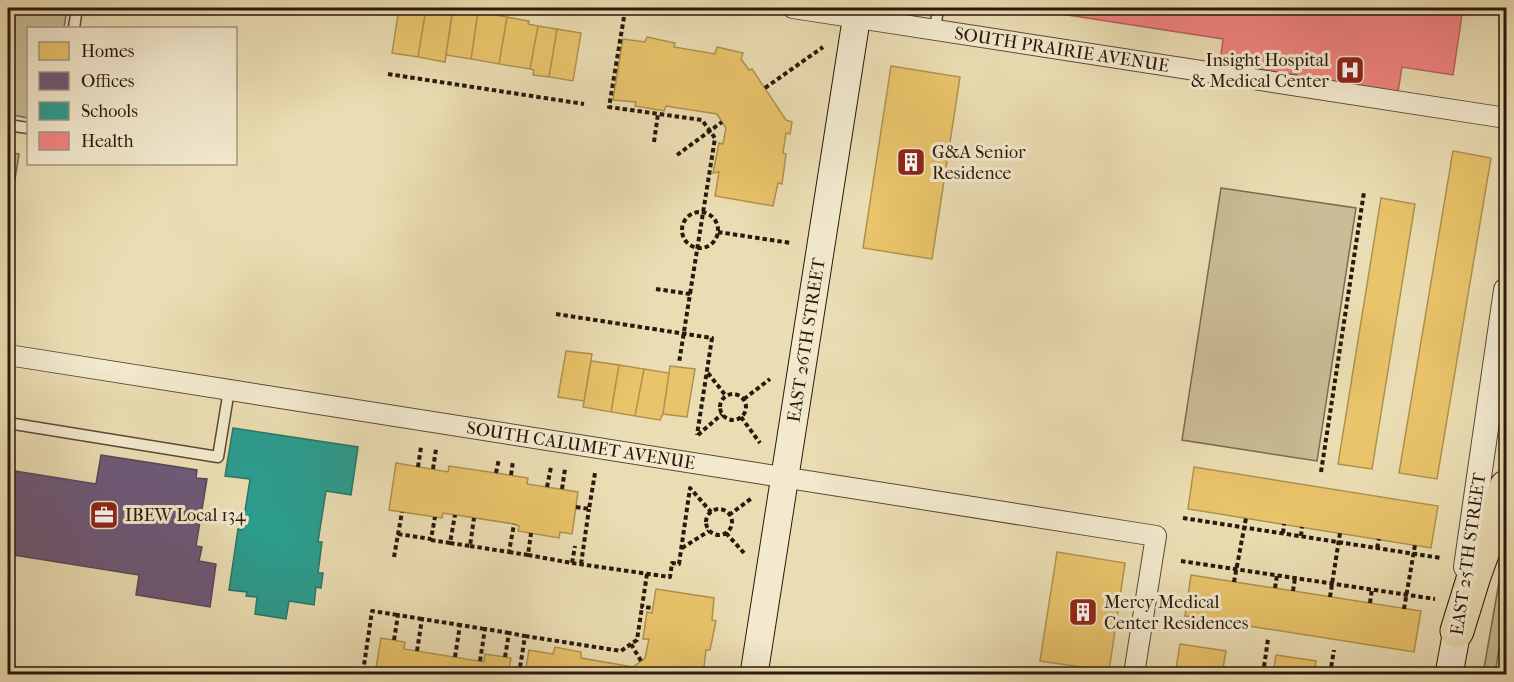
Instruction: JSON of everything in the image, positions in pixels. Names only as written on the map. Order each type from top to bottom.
[{"type":"highway","points":[[1457,631],[1506,488]]},
{"type":"main road","name":"EAST 26TH STREET","points":[[753,675],[857,12]]},
{"type":"main road","name":"EAST 25TH STREET","points":[[1449,675],[1457,631]]},
{"type":"street","name":"SOUTH PRAIRIE AVENUE","points":[[793,8],[857,12],[935,30],[1506,118]]},
{"type":"street","name":"EAST 25TH STREET","points":[[1457,631],[1506,290]]},
{"type":"street","name":"SOUTH CALUMET AVENUE","points":[[8,355],[1156,536],[1134,675]]},
{"type":"lane","points":[[74,27],[77,8]]},
{"type":"lane","points":[[935,30],[938,8]]},
{"type":"lane","points":[[8,125],[27,128]]},
{"type":"lane","points":[[8,423],[218,457],[229,390]]},
{"type":"path","points":[[624,16],[609,107],[702,120],[715,138],[679,363]]},
{"type":"path","points":[[765,88],[823,47]]},
{"type":"path","points":[[388,74],[584,104]]},
{"type":"path","points":[[654,142],[658,114]]},
{"type":"path","points":[[677,155],[722,122]]},
{"type":"path","points":[[1321,472],[1364,192]]},
{"type":"path","points":[[703,212],[709,213],[716,221],[718,232],[716,238],[708,246],[698,248],[692,246],[684,238],[682,227],[684,221],[692,213],[703,212]]},
{"type":"path","points":[[718,232],[791,243]]},
{"type":"path","points":[[656,289],[690,294]]},
{"type":"path","points":[[556,314],[712,338],[697,435],[722,414]]},
{"type":"path","points":[[707,372],[726,396]]},
{"type":"path","points":[[744,399],[770,379]]},
{"type":"path","points":[[738,394],[744,399],[746,411],[741,417],[733,420],[722,414],[721,402],[726,396],[738,394]]},
{"type":"path","points":[[741,417],[760,443]]},
{"type":"path","points":[[418,467],[421,447]]},
{"type":"path","points":[[433,469],[436,449]]},
{"type":"path","points":[[496,473],[499,459]]},
{"type":"path","points":[[511,475],[513,461]]},
{"type":"path","points":[[547,487],[551,466]]},
{"type":"path","points":[[562,489],[565,469]]},
{"type":"path","points":[[581,564],[595,474]]},
{"type":"path","points":[[398,534],[670,577],[672,563],[679,564],[690,488],[711,512]]},
{"type":"path","points":[[729,515],[752,498]]},
{"type":"path","points":[[576,507],[590,509]]},
{"type":"path","points":[[718,509],[729,515],[732,522],[726,533],[719,536],[709,531],[706,521],[711,512],[718,509]]},
{"type":"path","points":[[394,557],[402,512]]},
{"type":"path","points":[[450,543],[455,515]]},
{"type":"path","points":[[431,540],[435,518]]},
{"type":"path","points":[[470,546],[474,518]]},
{"type":"path","points":[[1183,518],[1441,558]]},
{"type":"path","points":[[1234,582],[1246,518]]},
{"type":"path","points":[[1283,533],[1284,524]]},
{"type":"path","points":[[509,552],[513,525]]},
{"type":"path","points":[[1301,536],[1302,527]]},
{"type":"path","points":[[681,549],[709,531]]},
{"type":"path","points":[[528,555],[531,533]]},
{"type":"path","points":[[726,533],[744,553]]},
{"type":"path","points":[[1330,597],[1340,533]]},
{"type":"path","points":[[1377,548],[1378,539]]},
{"type":"path","points":[[1404,609],[1415,545]]},
{"type":"path","points":[[572,563],[575,546]]},
{"type":"path","points":[[1181,561],[1435,599]]},
{"type":"path","points":[[358,675],[365,673],[372,612],[621,651],[637,640],[647,574]]},
{"type":"path","points":[[1275,588],[1277,575]]},
{"type":"path","points":[[1293,591],[1295,578]]},
{"type":"path","points":[[1370,603],[1372,589]]},
{"type":"path","points":[[642,607],[653,608]]},
{"type":"path","points":[[394,640],[398,615]]},
{"type":"path","points":[[417,651],[422,619]]},
{"type":"path","points":[[455,657],[460,625]]},
{"type":"path","points":[[480,661],[485,629]]},
{"type":"path","points":[[505,657],[509,633]]},
{"type":"path","points":[[519,675],[525,636]]},
{"type":"path","points":[[1263,675],[1268,639]]},
{"type":"path","points":[[630,644],[641,661]]},
{"type":"path","points":[[1330,675],[1334,650]]},
{"type":"shaded area","points":[[8,8],[67,8],[64,27],[27,27],[27,118],[8,114]]},
{"type":"shaded area","points":[[8,152],[19,154],[8,222]]},
{"type":"shaded area","points":[[1221,188],[1356,208],[1317,461],[1182,440]]},
{"type":"shaded area","points":[[1502,565],[1506,566],[1506,603],[1495,674],[1483,674]]},
{"type":"building: Homes","points":[[399,8],[426,9],[418,57],[392,53]]},
{"type":"building: Homes","points":[[453,8],[478,12],[471,59],[446,55]]},
{"type":"building: Homes","points":[[426,9],[452,13],[445,62],[418,57]]},
{"type":"building: Homes","points":[[478,12],[507,17],[499,64],[471,59]]},
{"type":"building: Homes","points":[[507,17],[529,21],[528,24],[538,26],[530,69],[499,64]]},
{"type":"building: Homes","points":[[538,26],[557,29],[549,77],[533,75],[534,70],[530,69]]},
{"type":"building: Homes","points":[[557,29],[581,33],[573,81],[549,77]]},
{"type":"building: Homes","points":[[647,37],[675,43],[674,47],[715,54],[717,47],[743,53],[741,59],[749,70],[752,69],[786,120],[792,122],[790,134],[786,133],[782,184],[778,183],[773,206],[715,196],[719,172],[713,173],[719,143],[723,144],[726,128],[717,114],[666,106],[664,111],[635,106],[636,102],[613,100],[623,39],[645,42]]},
{"type":"building: Homes","name":"G&A Senior Residence","points":[[891,66],[960,77],[932,259],[863,248]]},
{"type":"building: Homes","points":[[1453,151],[1491,158],[1437,479],[1399,473]]},
{"type":"building: Homes","points":[[1381,198],[1415,204],[1372,469],[1338,464]]},
{"type":"building: Homes","points":[[566,351],[592,354],[584,401],[558,397]]},
{"type":"building: Homes","points":[[591,361],[619,365],[611,412],[583,407]]},
{"type":"building: Homes","points":[[619,365],[644,369],[635,416],[611,412]]},
{"type":"building: Homes","points":[[670,366],[695,369],[687,417],[663,414]]},
{"type":"building: Homes","points":[[644,369],[669,373],[663,414],[660,420],[635,416]]},
{"type":"building: Homes","points":[[396,463],[448,472],[449,466],[528,478],[527,484],[578,492],[572,534],[560,532],[559,538],[518,531],[519,526],[514,524],[443,513],[442,518],[389,510]]},
{"type":"building: Homes","points":[[1194,467],[1438,506],[1431,548],[1188,509]]},
{"type":"building: Homes","name":"Mercy Medical Center Residences","points":[[1057,552],[1125,563],[1109,671],[1040,661]]},
{"type":"building: Homes","points":[[1191,575],[1421,611],[1414,652],[1185,616]]},
{"type":"building: Homes","points":[[656,589],[714,598],[712,620],[716,621],[710,650],[706,650],[704,667],[708,669],[707,674],[525,674],[529,650],[553,654],[555,647],[581,652],[581,658],[633,667],[645,658],[649,639],[643,639],[647,612],[652,613]]},
{"type":"building: Homes","points":[[381,638],[405,642],[404,649],[484,662],[485,654],[511,658],[508,674],[375,674]]},
{"type":"building: Homes","points":[[1180,644],[1226,651],[1222,674],[1175,674]]},
{"type":"building: Homes","points":[[1276,655],[1316,661],[1314,674],[1273,674]]},
{"type":"building: Offices","name":"IBEW Local 134","points":[[101,455],[197,470],[196,478],[207,479],[196,546],[202,547],[199,561],[216,564],[210,607],[136,595],[139,575],[8,554],[8,470],[96,484]]},
{"type":"building: Schools","points":[[233,428],[358,447],[351,495],[326,491],[318,542],[322,542],[318,573],[323,573],[321,588],[316,587],[314,605],[289,601],[286,619],[255,614],[257,597],[246,596],[247,592],[229,590],[238,529],[242,530],[250,479],[225,476]]},
{"type":"building: Health","name":"Insight Hospital & Medical Center","points":[[1022,8],[1463,8],[1453,75],[1402,67],[1398,92],[1220,63],[1223,39]]},
{"type":"place","name":"Insight Hospital & Medical Center","points":[[1350,70]]},
{"type":"place","name":"G&A Senior Residence","points":[[911,162]]},
{"type":"place","name":"IBEW Local 134","points":[[104,515]]},
{"type":"place","name":"Mercy Medical Center Residences","points":[[1083,612]]}]
